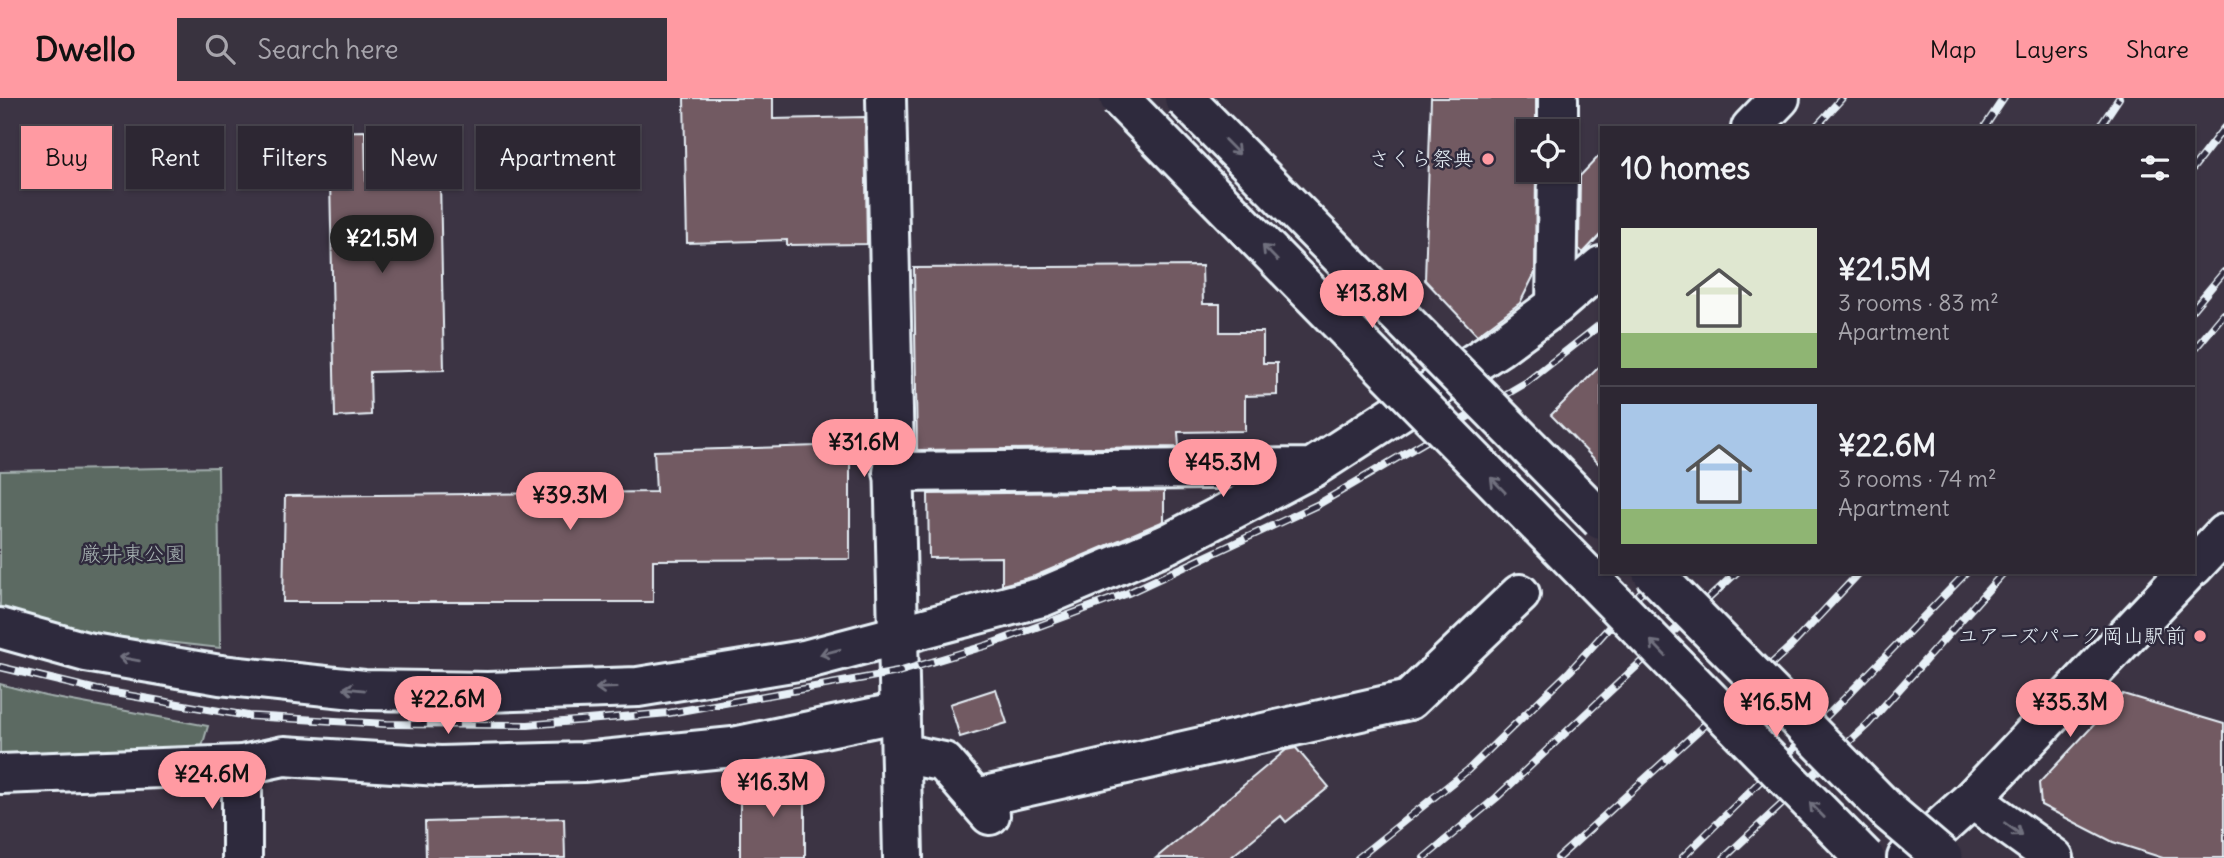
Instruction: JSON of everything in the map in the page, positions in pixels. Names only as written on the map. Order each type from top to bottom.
[{"type":"street","points":[[886,98],[902,858]]},
{"type":"street","points":[[1119,98],[1865,858]]},
{"type":"street","points":[[1184,98],[1600,519]]},
{"type":"street","points":[[1558,98],[1558,119]]},
{"type":"street","points":[[1753,126],[1780,98]]},
{"type":"street","points":[[1556,306],[1558,182]]},
{"type":"street","points":[[0,628],[86,652],[220,675],[364,690],[487,692],[638,687],[804,660],[1042,597],[1167,544],[1312,468],[1499,347],[1556,306],[1600,267]]},
{"type":"street","points":[[893,472],[1312,468]]},
{"type":"street","points":[[2195,564],[2224,534]]},
{"type":"street","points":[[1654,574],[1889,812],[1943,858]]},
{"type":"street","points":[[1907,858],[1972,799],[2185,574]]},
{"type":"street","points":[[901,753],[944,762],[983,807],[1409,700],[1520,594]]},
{"type":"street","points":[[0,774],[242,765],[285,756],[440,766],[583,762],[733,747],[900,712]]},
{"type":"street","points":[[242,765],[242,858]]},
{"type":"street","points":[[1972,799],[2054,858]]},
{"type":"green space","name":"厳井東公園","points":[[218,467],[220,648],[94,634],[0,607],[0,471]]},
{"type":"green space","points":[[0,684],[45,696],[208,726],[199,757],[0,763]]},
{"type":"building","points":[[684,98],[773,98],[773,119],[865,117],[867,244],[787,245],[787,240],[687,243]]},
{"type":"building","points":[[1431,98],[1536,98],[1536,119],[1516,119],[1516,182],[1536,182],[1535,273],[1520,303],[1477,335],[1425,280]]},
{"type":"building","points":[[352,131],[365,131],[366,189],[440,189],[444,370],[370,372],[371,415],[335,417],[330,189],[352,189]]},
{"type":"building","points":[[1600,155],[1600,235],[1583,253],[1579,249],[1580,176]]},
{"type":"building","points":[[1202,266],[1203,304],[1220,304],[1220,332],[1263,332],[1263,363],[1277,363],[1277,395],[1245,396],[1245,431],[1178,432],[1179,447],[917,450],[914,268]]},
{"type":"building","points":[[1600,366],[1600,465],[1551,415]]},
{"type":"building","points":[[850,445],[850,559],[653,560],[653,602],[283,602],[285,496],[656,492],[654,451]]},
{"type":"building","points":[[1164,491],[1164,521],[1035,576],[1002,585],[1002,557],[929,558],[928,494]]},
{"type":"building","points":[[996,689],[1007,723],[960,737],[950,704]]},
{"type":"building","points":[[2123,694],[2224,724],[2224,858],[2163,858],[2113,842],[2041,805],[2039,783]]},
{"type":"building","points":[[1296,748],[1329,787],[1286,822],[1281,816],[1230,858],[1156,858],[1286,750]]},
{"type":"building","points":[[740,780],[805,780],[805,858],[740,858]]},
{"type":"building","points":[[564,818],[565,858],[426,858],[425,822]]},
{"type":"railway","points":[[1817,126],[1842,98]]},
{"type":"railway","points":[[1985,126],[2004,98]]},
{"type":"railway","points":[[2100,126],[2119,98]]},
{"type":"railway","points":[[2195,165],[2224,128]]},
{"type":"railway","points":[[2195,307],[2224,272]]},
{"type":"railway","points":[[2195,349],[2224,314]]},
{"type":"railway","points":[[0,667],[97,690],[248,716],[387,724],[528,725],[669,713],[898,672],[988,645],[1128,593],[1317,505],[1527,382],[1600,325]]},
{"type":"railway","points":[[1358,858],[1468,770],[1570,671],[1657,574]]},
{"type":"railway","points":[[1424,858],[1496,798],[1735,574]]},
{"type":"railway","points":[[1558,858],[1791,646],[1858,574]]},
{"type":"railway","points":[[1682,858],[1845,698],[1965,574]]},
{"type":"railway","points":[[1724,858],[1868,724],[2002,574]]},
{"type":"place","name":"さくら祭典","points":[[1488,159]]},
{"type":"place","name":"ユアーズパーク岡山駅前","points":[[2200,636]]}]
